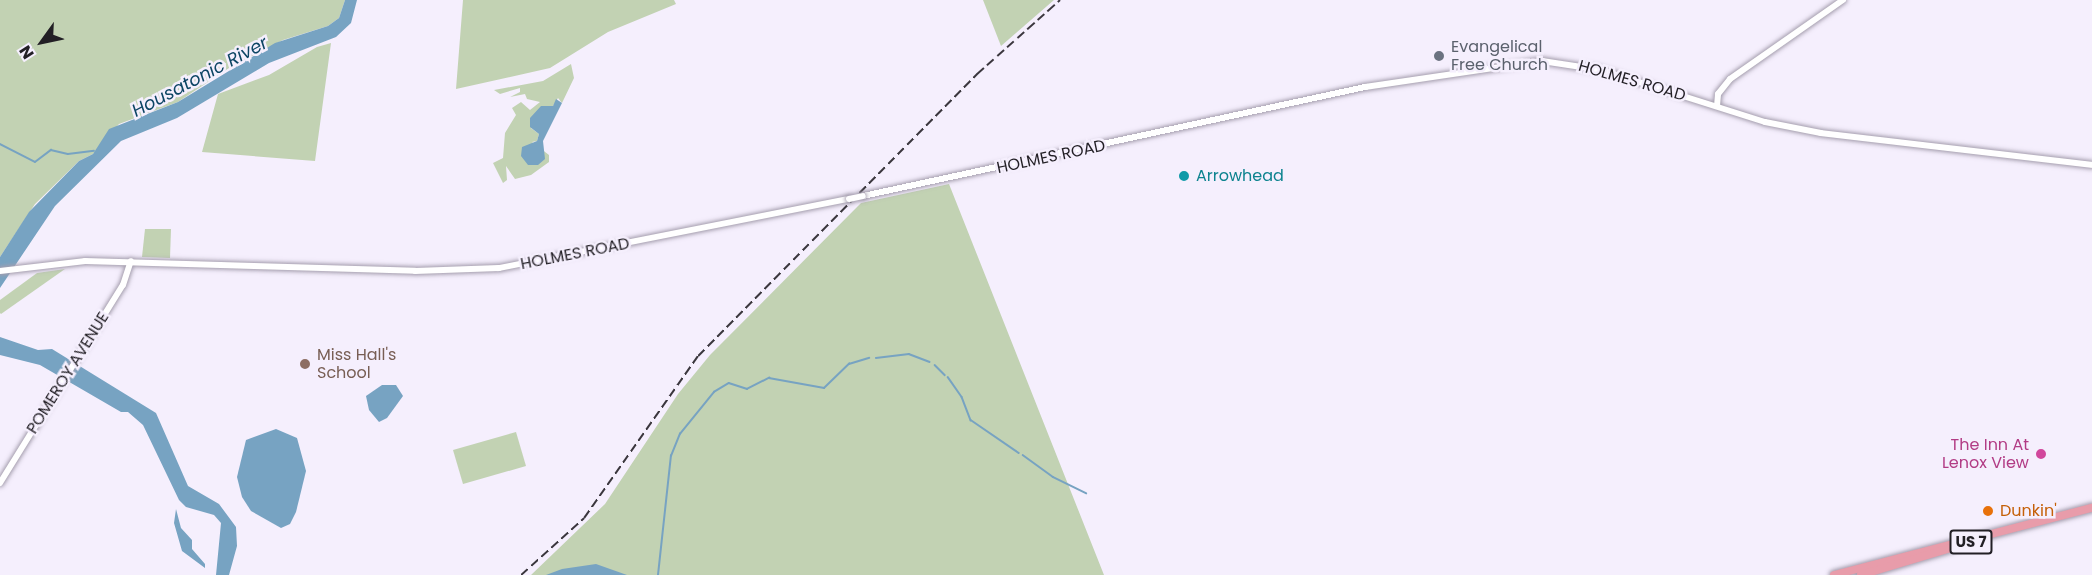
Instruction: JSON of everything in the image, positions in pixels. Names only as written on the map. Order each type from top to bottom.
[{"type":"highway","name":"US 7","points":[[1866,573],[2015,527],[2092,508]]},
{"type":"highway","name":"US 7","points":[[1834,575],[1866,573],[1897,565],[2015,527]]},
{"type":"highway","points":[[1886,575],[1897,565]]},
{"type":"street","points":[[1717,106],[1720,88],[1730,79],[1843,0]]},
{"type":"street","name":"HOLMES ROAD","points":[[0,271],[71,261],[415,271],[499,268],[849,199],[1365,87],[1542,61],[1601,70],[1765,122],[1821,133],[2092,165]]},
{"type":"street","name":"POMEROY AVENUE","points":[[0,483],[123,285],[131,261]]},
{"type":"green space","points":[[0,0],[345,0],[339,18],[328,26],[283,40],[229,68],[178,102],[119,124],[93,154],[79,161],[35,204],[0,257]]},
{"type":"green space","points":[[463,0],[674,0],[676,4],[608,32],[550,68],[456,89]]},
{"type":"green space","points":[[983,0],[1054,0],[1001,46]]},
{"type":"green space","points":[[331,43],[315,161],[202,152],[218,94],[269,75],[317,47]]},
{"type":"green space","points":[[571,64],[574,78],[562,103],[558,98],[553,106],[544,107],[531,128],[539,134],[537,141],[532,142],[549,155],[549,162],[531,175],[515,179],[506,166],[507,180],[503,183],[493,163],[503,158],[505,133],[516,115],[512,108],[521,102],[530,110],[540,102],[527,99],[525,94],[510,97],[520,92],[520,88],[500,94],[494,90],[543,81]]},
{"type":"green space","points":[[949,184],[1104,575],[531,575],[605,504],[678,394],[710,355],[861,203]]},
{"type":"green space","points":[[145,229],[171,229],[170,258],[142,257]]},
{"type":"green space","points":[[65,269],[0,313],[0,300],[37,273]]},
{"type":"green space","points":[[516,432],[526,466],[463,484],[453,450]]},
{"type":"water","points":[[345,0],[357,0],[351,23],[336,37],[269,63],[177,118],[121,141],[55,206],[0,288],[0,257],[29,212],[79,161],[93,154],[109,129],[178,102],[275,43],[328,26],[339,18]]},
{"type":"water","points":[[556,99],[562,103],[543,141],[545,159],[538,165],[528,165],[521,156],[522,147],[537,141],[539,134],[530,127],[530,118],[541,106],[553,106]]},
{"type":"water","points":[[0,337],[38,350],[52,349],[156,413],[188,486],[219,504],[236,527],[237,546],[229,575],[216,575],[221,523],[214,515],[186,507],[179,500],[143,425],[128,412],[121,412],[40,365],[0,355]]},
{"type":"water","points":[[382,385],[396,385],[403,396],[387,418],[379,422],[369,410],[366,396]]},
{"type":"water","points":[[276,429],[297,438],[306,471],[296,512],[290,524],[281,528],[251,511],[242,497],[237,477],[246,440]]},
{"type":"water","points":[[176,509],[181,528],[192,540],[192,549],[205,564],[205,568],[182,551],[174,523]]},
{"type":"water","points":[[596,564],[627,575],[546,575],[562,569]]},
{"type":"waterway","points":[[0,144],[35,162],[51,150],[68,154],[94,151]]},
{"type":"waterway","points":[[876,358],[909,354],[930,362]]},
{"type":"waterway","points":[[658,575],[671,456],[680,434],[714,392],[729,383],[747,389],[769,378],[824,388],[849,364],[869,358]]},
{"type":"waterway","points":[[935,365],[945,375]]},
{"type":"waterway","points":[[948,377],[962,397],[971,420],[1019,453]]},
{"type":"waterway","points":[[1023,455],[1053,477],[1086,493]]},
{"type":"railway","points":[[521,575],[584,518],[698,356],[977,74],[1060,0]]},
{"type":"place","name":"Evangelical Free Church","points":[[1439,56]]},
{"type":"place","name":"Arrowhead","points":[[1184,176]]},
{"type":"place","name":"Miss Hall's School","points":[[305,364]]},
{"type":"place","name":"The Inn At Lenox View","points":[[2041,454]]},
{"type":"place","name":"Dunkin'","points":[[1988,511]]},
{"type":"water label","name":"Housatonic River","points":[[200,77]]}]
